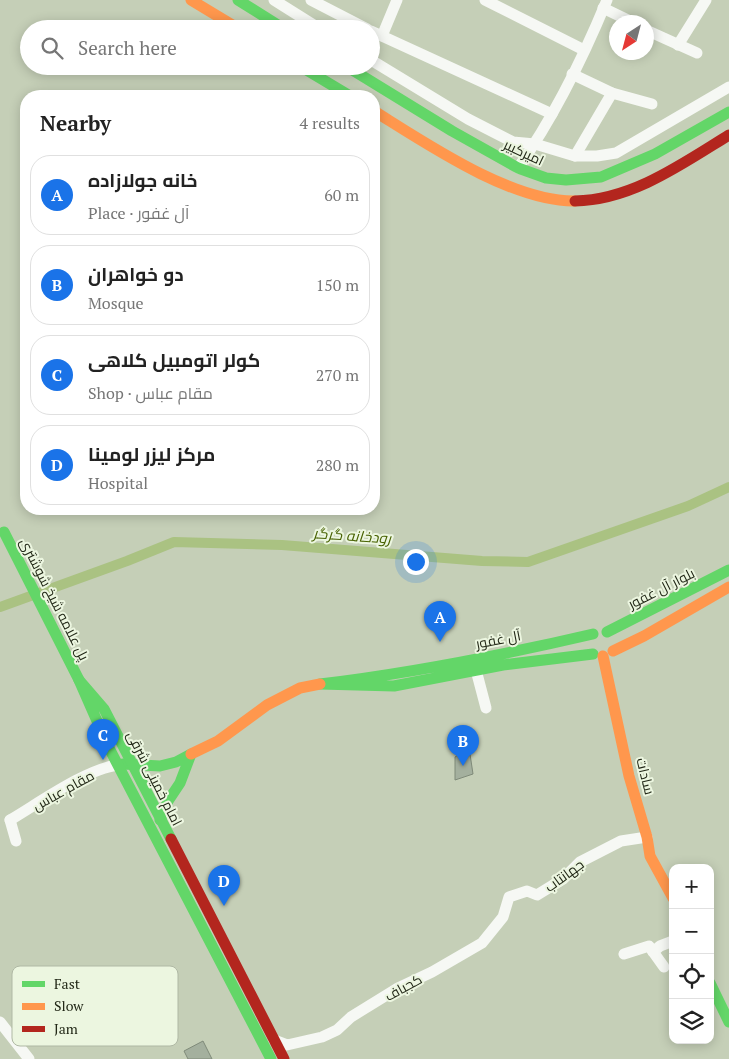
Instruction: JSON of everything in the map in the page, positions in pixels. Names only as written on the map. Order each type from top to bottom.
[{"type":"street","points":[[191,0],[223,20]]},
{"type":"street","points":[[238,0],[270,20]]},
{"type":"street","points":[[274,0],[306,20]]},
{"type":"street","points":[[310,0],[349,20]]},
{"type":"street","points":[[380,28],[397,0]]},
{"type":"street","points":[[485,0],[584,50]]},
{"type":"street","points":[[678,45],[706,0]]},
{"type":"street","points":[[518,168],[535,144],[552,114],[605,4],[622,15]]},
{"type":"street","points":[[654,34],[697,53]]},
{"type":"street","points":[[380,36],[552,114]]},
{"type":"street","points":[[380,65],[468,119],[513,142],[535,144],[575,156],[598,156],[616,153],[729,87]]},
{"type":"street","points":[[572,74],[612,93],[652,104]]},
{"type":"street","points":[[315,75],[340,90]]},
{"type":"street","name":"امیرکبیر","points":[[361,75],[452,131],[518,168],[546,178],[566,180],[601,176],[625,168],[655,154],[729,112]]},
{"type":"street","points":[[575,156],[612,93]]},
{"type":"street","points":[[380,115],[441,152],[505,185],[539,198],[564,202],[592,202],[614,196],[666,171],[729,135]]},
{"type":"street","name":"پل علامه شیخ شوشتری","points":[[0,518],[2,529],[79,680]]},
{"type":"street","name":"بلوار آل غفور","points":[[607,632],[729,570]]},
{"type":"street","points":[[603,654],[614,644],[612,637],[607,632],[599,631],[592,634],[589,640],[589,648],[603,654],[644,636],[729,587]]},
{"type":"street","name":"آل غفور","points":[[118,765],[131,763],[148,766],[170,765],[218,741],[267,705],[300,688],[386,676],[592,634]]},
{"type":"street","name":"آل غفور","points":[[320,684],[394,686],[503,665],[603,654]]},
{"type":"street","name":"سادات","points":[[603,654],[650,856],[669,891]]},
{"type":"street","points":[[476,670],[486,708]]},
{"type":"street","name":"امام خمینی شرقی","points":[[79,680],[104,709],[274,1040],[274,1058]]},
{"type":"street","name":"امام خمینی شرقی","points":[[79,680],[118,765],[274,1058]]},
{"type":"street","points":[[160,820],[168,801],[180,782],[191,754]]},
{"type":"street","name":"مقام عباس","points":[[5,819],[82,778],[108,766],[118,765]]},
{"type":"street","points":[[5,819],[16,841]]},
{"type":"street","name":"جهانتاب","points":[[509,896],[527,891],[537,895],[563,879],[580,862],[621,841],[647,837]]},
{"type":"street","name":"کجباف","points":[[274,1040],[287,1045],[322,1037],[337,1030],[351,1018],[398,988],[432,972],[482,943],[503,917],[509,896]]},
{"type":"street","points":[[653,952],[660,946],[669,943]]},
{"type":"street","points":[[624,954],[650,946],[664,968]]},
{"type":"street","points":[[714,991],[729,1022]]},
{"type":"street","points":[[0,1022],[12,1038]]},
{"type":"street","points":[[18,1046],[28,1059]]},
{"type":"building","points":[[461,753],[470,754],[473,774],[455,780],[455,757]]},
{"type":"building","points":[[203,1041],[212,1059],[188,1059],[184,1051]]},
{"type":"waterway","name":"رودخانه گرگر","points":[[0,607],[174,542],[282,545],[482,561],[528,562],[688,506],[729,487]]},
{"type":"traffic: fast","points":[[238,0],[270,20]]},
{"type":"traffic: fast","points":[[315,75],[340,90]]},
{"type":"traffic: fast","points":[[361,75],[452,131],[518,168],[546,178],[566,180],[601,177],[655,154],[729,112]]},
{"type":"traffic: fast","points":[[4,532],[79,680]]},
{"type":"traffic: fast","points":[[607,632],[729,570]]},
{"type":"traffic: fast","points":[[593,634],[457,663],[320,684],[394,686],[503,665],[593,654]]},
{"type":"traffic: fast","points":[[171,839],[104,709],[79,680],[108,746],[271,1059]]},
{"type":"traffic: fast","points":[[123,764],[160,766],[176,762],[191,754],[180,783],[168,801],[160,820]]},
{"type":"traffic: fast","points":[[714,991],[729,1022]]},
{"type":"traffic: slow","points":[[191,0],[224,20]]},
{"type":"traffic: slow","points":[[380,115],[444,154],[498,182],[550,199],[575,201]]},
{"type":"traffic: slow","points":[[613,651],[644,636],[729,587]]},
{"type":"traffic: slow","points":[[603,656],[629,776],[647,837],[650,856],[669,891]]},
{"type":"traffic: slow","points":[[191,754],[218,741],[267,705],[300,688],[320,684]]},
{"type":"traffic: jam","points":[[575,201],[596,199],[636,187],[675,168],[729,135]]},
{"type":"traffic: jam","points":[[171,839],[284,1059]]},
{"type":"place","name":"خانه جولازاده","points":[[440,642]]},
{"type":"place","name":"کولر اتومبیل کلاهی","points":[[103,760]]},
{"type":"place","name":"دو خواهران","points":[[463,766]]},
{"type":"place","name":"مرکز لیزر لومینا","points":[[224,906]]}]
